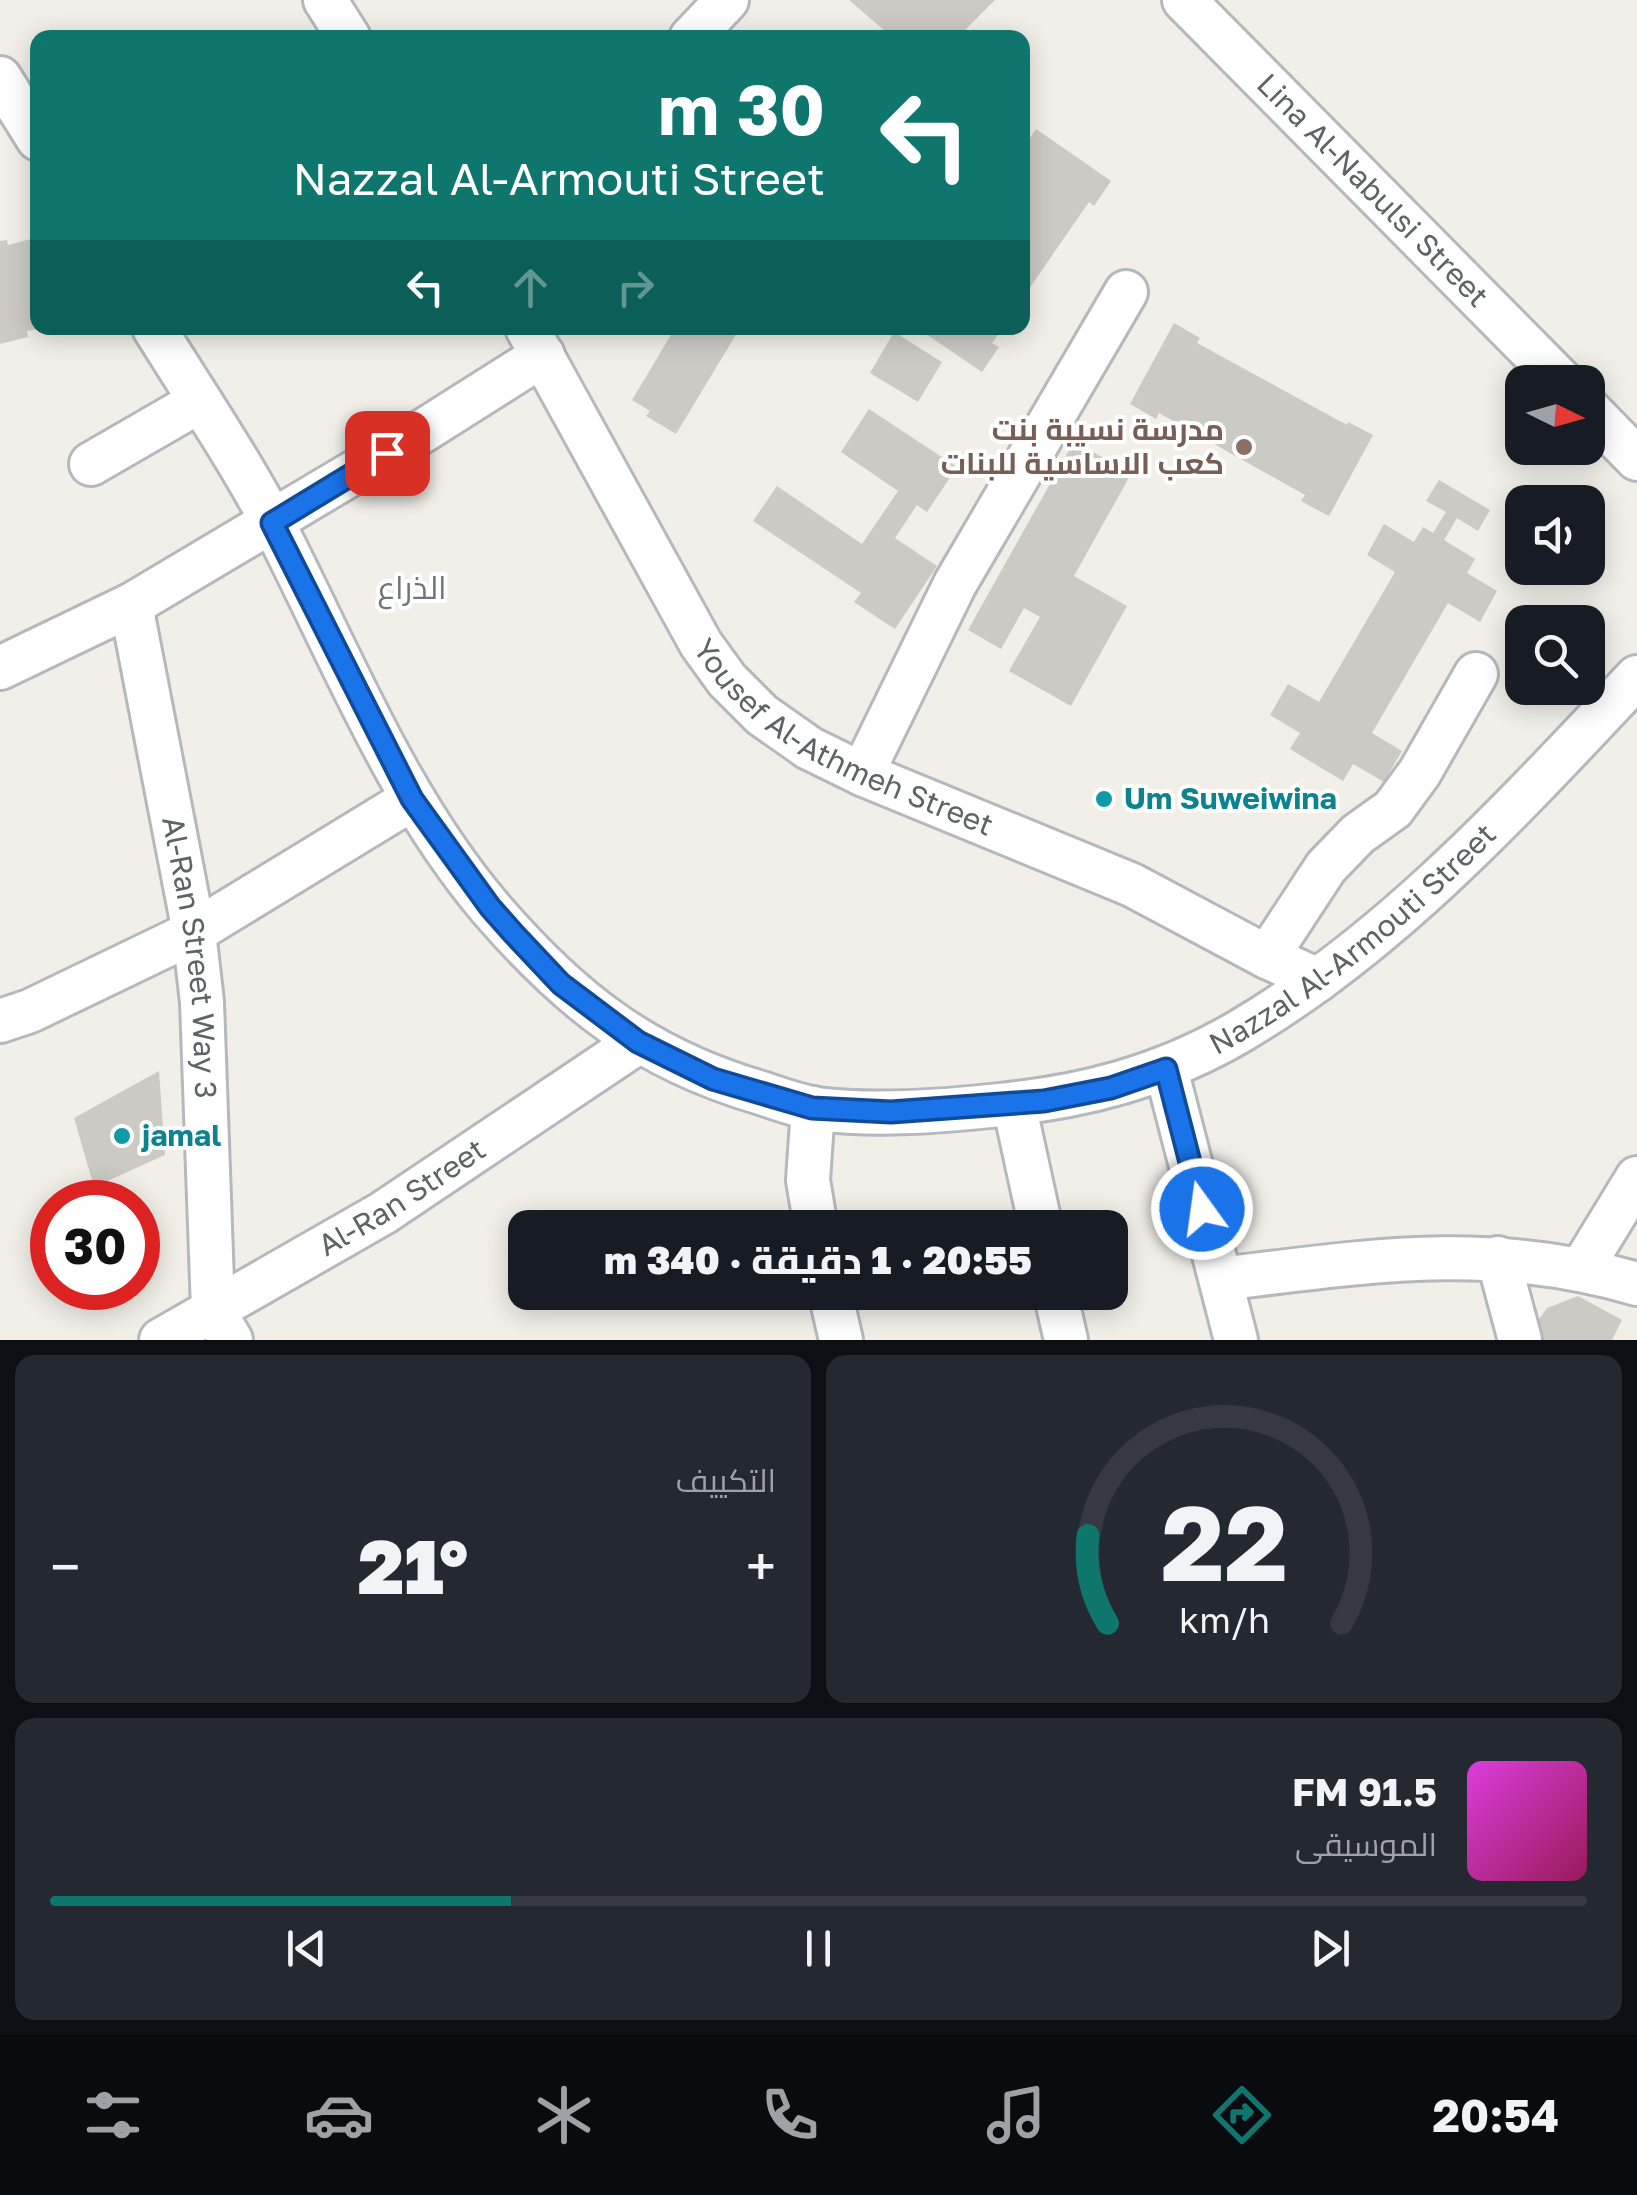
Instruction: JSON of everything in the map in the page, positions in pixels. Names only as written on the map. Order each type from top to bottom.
[{"type":"street","points":[[326,0],[344,30]]},
{"type":"street","points":[[699,30],[727,0]]},
{"type":"street","name":"Lina Al-Nabulsi Street","points":[[1184,0],[1545,365]]},
{"type":"street","points":[[0,78],[30,125]]},
{"type":"street","points":[[862,774],[954,584],[1126,292]]},
{"type":"street","name":"Nazzal Al-Armouti Street","points":[[158,335],[272,523],[412,799],[490,907],[561,984],[638,1042],[713,1079],[812,1108],[891,1112],[1014,1104],[1111,1088],[1166,1069],[1240,1031],[1318,980],[1479,844],[1637,677]]},
{"type":"street","points":[[4,657],[132,606],[272,523],[535,341]]},
{"type":"street","name":"Yousef Al-Athmeh Street","points":[[535,341],[701,644],[727,680],[762,715],[808,748],[862,774],[1132,885],[1318,980]]},
{"type":"street","points":[[91,464],[200,401]]},
{"type":"street","points":[[1605,426],[1637,459]]},
{"type":"street","name":"Al-Ran Street Way 3","points":[[132,606],[194,932],[206,1041],[222,1325]]},
{"type":"street","points":[[1267,957],[1326,867],[1358,834],[1393,809],[1420,772],[1476,674]]},
{"type":"street","points":[[0,1021],[30,1011],[194,932],[412,799]]},
{"type":"street","name":"Al-Ran Street","points":[[161,1340],[222,1325],[638,1042]]},
{"type":"street","points":[[1166,1069],[1236,1340]]},
{"type":"street","points":[[1014,1104],[1037,1210]]},
{"type":"street","points":[[812,1108],[808,1180],[813,1210]]},
{"type":"street","points":[[1582,1268],[1637,1178]]},
{"type":"street","points":[[1220,1279],[1425,1257],[1498,1258],[1582,1268],[1637,1284]]},
{"type":"street","points":[[1498,1258],[1520,1340]]},
{"type":"street","points":[[834,1310],[841,1340]]},
{"type":"street","points":[[1059,1310],[1066,1340]]},
{"type":"building","points":[[849,0],[995,0],[965,30],[884,30]]},
{"type":"building","points":[[1036,129],[1111,181],[1094,206],[1089,202],[1030,287],[1030,138]]},
{"type":"building","points":[[30,239],[30,330],[28,337],[0,344],[0,241],[7,240],[8,245]]},
{"type":"building","points":[[1174,323],[1200,338],[1197,343],[1347,425],[1348,422],[1373,435],[1329,516],[1301,501],[1305,495],[1159,413],[1156,419],[1130,404]]},
{"type":"building","points":[[671,335],[736,335],[676,434],[646,416],[650,411],[632,400]]},
{"type":"building","points":[[892,335],[899,335],[942,362],[918,402],[870,373]]},
{"type":"building","points":[[927,335],[998,335],[992,343],[999,347],[982,372]]},
{"type":"building","points":[[869,409],[957,467],[927,512],[917,505],[895,538],[937,566],[895,629],[854,602],[861,593],[753,521],[777,486],[862,544],[898,491],[841,452]]},
{"type":"building","points":[[1074,441],[1131,474],[1074,576],[1127,606],[1071,706],[1009,671],[1040,617],[1024,608],[1001,649],[968,630]]},
{"type":"building","points":[[1439,480],[1490,510],[1478,531],[1457,518],[1444,540],[1475,559],[1467,573],[1497,591],[1480,622],[1448,603],[1372,733],[1402,751],[1384,782],[1353,764],[1343,781],[1290,749],[1300,733],[1270,715],[1288,684],[1319,702],[1395,572],[1367,555],[1384,524],[1414,542],[1423,527],[1433,533],[1446,512],[1426,501]]},
{"type":"building","name":"jamal","points":[[159,1071],[165,1155],[110,1180],[92,1180],[74,1118]]},
{"type":"building","points":[[1578,1296],[1622,1320],[1612,1340],[1534,1340],[1537,1322],[1547,1308]]},
{"type":"place","name":"مدرسة نسيبة بنت كعب الاساسية للبنات","points":[[1244,447]]},
{"type":"place","name":"Um Suweiwina","points":[[1104,799]]},
{"type":"place","name":"jamal","points":[[122,1136]]},
{"type":"district","name":"الذراع","points":[[412,588]]},
{"type":"route","points":[[387,453],[272,523],[412,799],[490,907],[561,984],[638,1042],[713,1079],[812,1108],[891,1112],[1044,1101],[1111,1088],[1166,1069],[1202,1209]]}]
